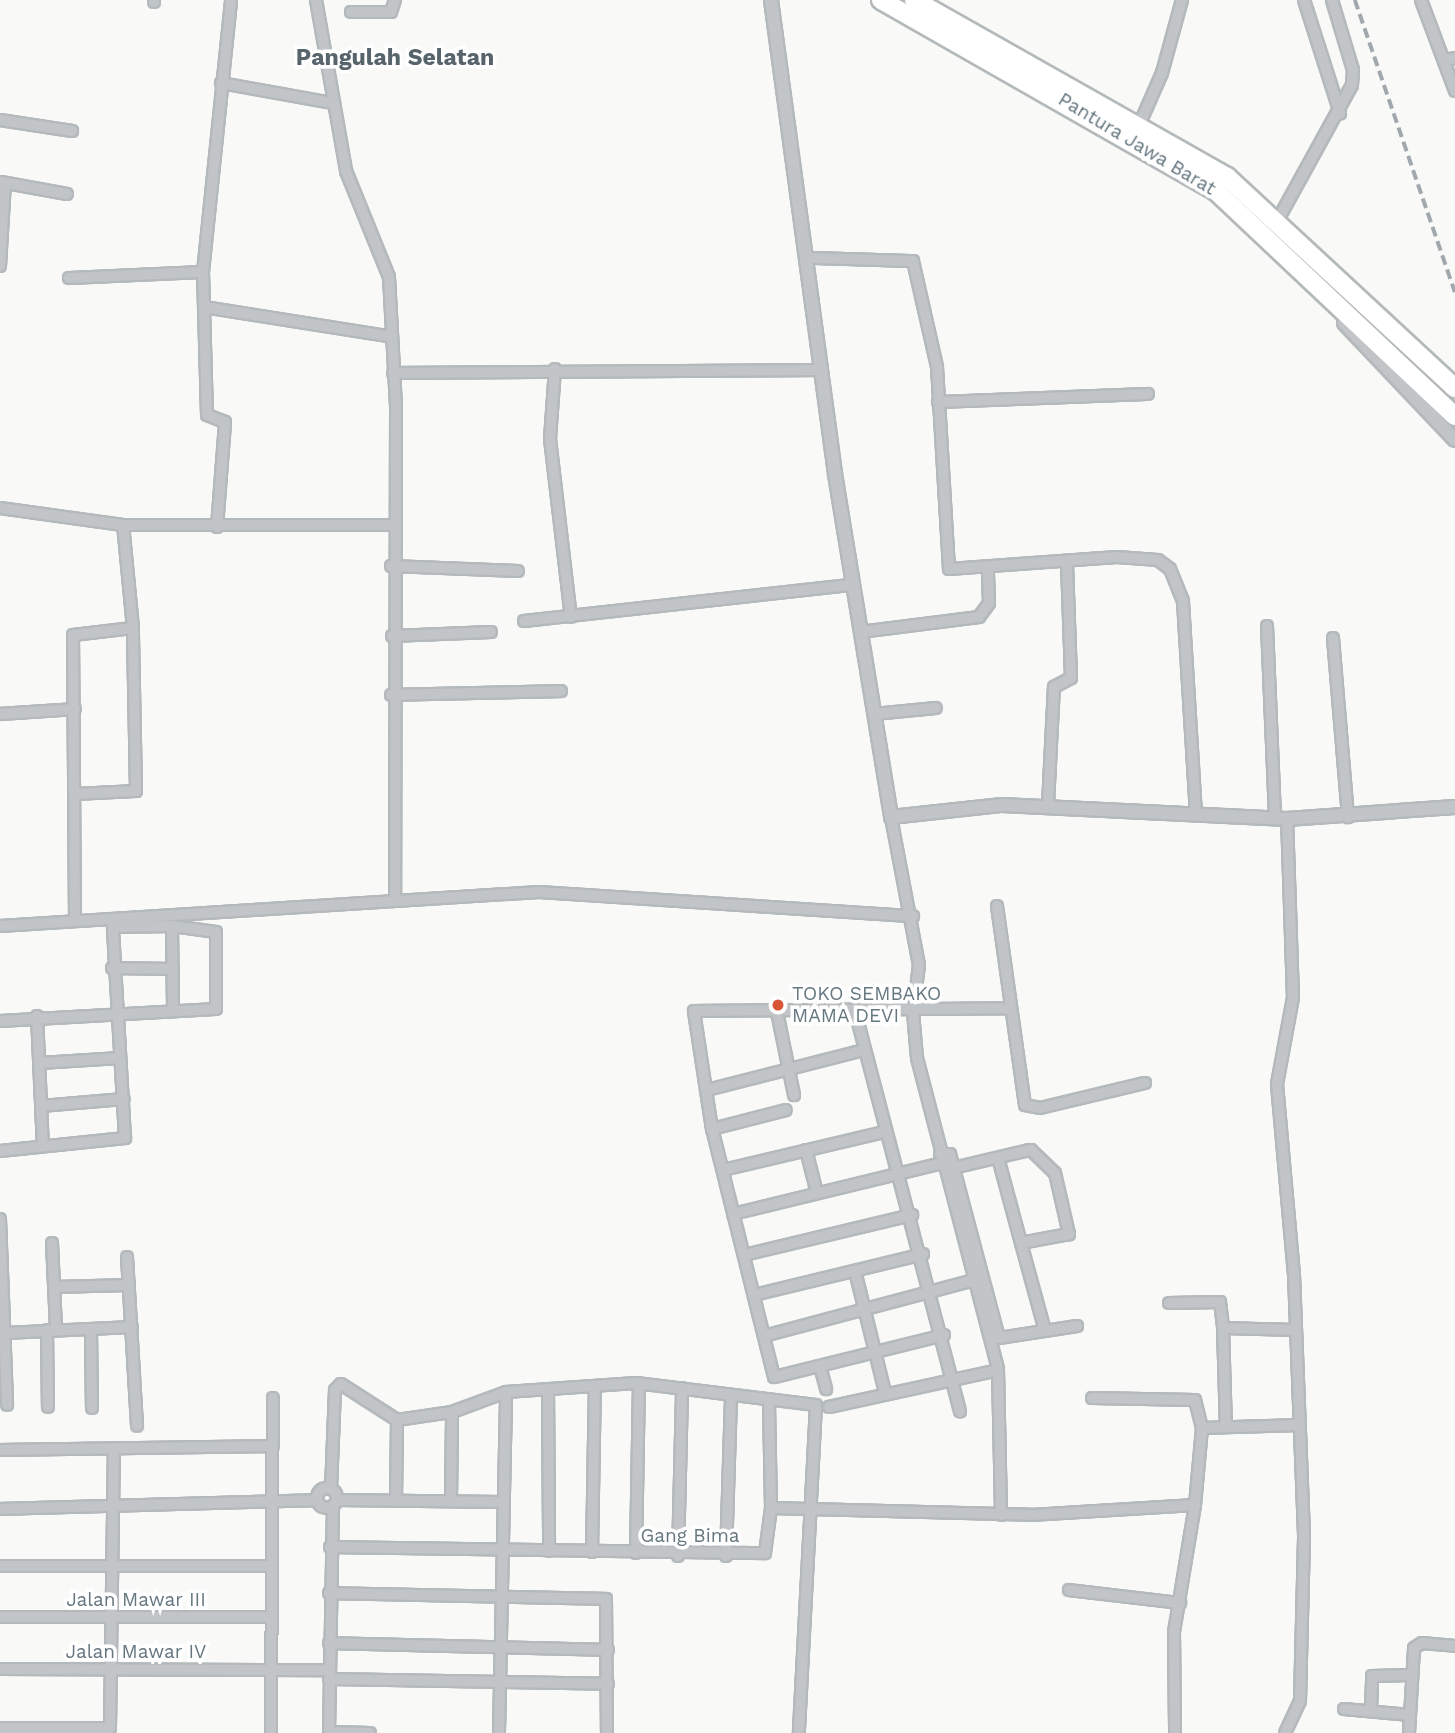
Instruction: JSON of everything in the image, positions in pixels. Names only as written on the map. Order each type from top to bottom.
[{"type":"highway","name":"Pantura Jawa Barat","points":[[881,0],[1159,154],[1272,228],[1455,416]]},
{"type":"highway","points":[[914,0],[1140,122],[1227,177],[1272,228]]},
{"type":"highway","points":[[1308,265],[1455,388]]},
{"type":"street","points":[[217,527],[225,422],[207,414],[203,272],[220,83],[231,0]]},
{"type":"street","points":[[316,0],[331,103],[359,214],[388,277],[388,336],[393,373],[391,695],[395,900]]},
{"type":"street","points":[[351,12],[391,12],[395,0]]},
{"type":"street","points":[[771,0],[811,258],[822,370],[852,586],[891,817],[913,916],[920,982],[913,1012],[941,1159],[998,1370],[1002,1515]]},
{"type":"street","points":[[1140,122],[1162,73],[1182,0]]},
{"type":"street","points":[[1304,0],[1340,114]]},
{"type":"street","points":[[1272,228],[1340,114],[1353,70],[1332,0]]},
{"type":"street","points":[[1421,0],[1450,59],[1455,91]]},
{"type":"street","points":[[220,83],[331,103]]},
{"type":"street","points":[[0,120],[72,131]]},
{"type":"street","points":[[0,266],[3,183],[67,194]]},
{"type":"street","points":[[811,258],[912,259],[932,338],[947,564],[952,571],[1067,561],[1146,558],[1172,573],[1183,602],[1196,814]]},
{"type":"street","points":[[1308,265],[1323,301],[1455,440]]},
{"type":"street","points":[[69,278],[203,272]]},
{"type":"street","points":[[204,307],[388,336]]},
{"type":"street","points":[[393,373],[555,369],[822,370]]},
{"type":"street","points":[[555,369],[550,439],[571,617]]},
{"type":"street","points":[[938,402],[1148,394]]},
{"type":"street","points":[[0,508],[124,525],[393,525]]},
{"type":"street","points":[[75,794],[136,790],[133,628],[124,525]]},
{"type":"street","points":[[1048,804],[1054,687],[1071,678],[1067,561]]},
{"type":"street","points":[[391,566],[518,571]]},
{"type":"street","points":[[860,632],[979,617],[989,603],[988,568]]},
{"type":"street","points":[[524,621],[852,586]]},
{"type":"street","points":[[1267,626],[1293,998],[1277,1084],[1296,1330],[1300,1425],[1300,1701],[1285,1733]]},
{"type":"street","points":[[75,920],[74,633],[133,628]]},
{"type":"street","points":[[392,636],[491,632]]},
{"type":"street","points":[[1333,638],[1348,817]]},
{"type":"street","points":[[391,695],[561,691]]},
{"type":"street","points":[[874,714],[936,708]]},
{"type":"street","points":[[0,714],[75,709]]},
{"type":"street","points":[[891,817],[1048,804],[1281,819],[1348,817],[1455,807]]},
{"type":"street","points":[[0,926],[395,900],[585,893],[913,916]]},
{"type":"street","points":[[997,906],[1007,1008],[1030,1108],[1145,1083]]},
{"type":"street","points":[[172,926],[173,1011]]},
{"type":"street","points":[[0,1021],[115,1010],[213,1011],[217,1005],[216,932],[172,926],[113,927],[112,968],[115,1010],[124,1099],[122,1140],[0,1151]]},
{"type":"street","points":[[112,968],[173,969]]},
{"type":"street","points":[[944,1335],[774,1377],[712,1129],[694,1011],[913,1012],[1007,1008]]},
{"type":"street","points":[[855,1011],[884,1132],[923,1254],[955,1379],[960,1411]]},
{"type":"street","points":[[777,1012],[794,1095]]},
{"type":"street","points":[[37,1016],[43,1146]]},
{"type":"street","points":[[707,1090],[864,1050]]},
{"type":"street","points":[[40,1063],[120,1058]]},
{"type":"street","points":[[41,1106],[124,1099]]},
{"type":"street","points":[[712,1129],[786,1110]]},
{"type":"street","points":[[723,1170],[884,1132]]},
{"type":"street","points":[[806,1150],[817,1193]]},
{"type":"street","points":[[953,1168],[1031,1150],[1055,1173],[1069,1234],[1021,1243]]},
{"type":"street","points":[[733,1213],[898,1173],[950,1154],[999,1338],[1077,1326]]},
{"type":"street","points":[[998,1158],[1045,1331]]},
{"type":"street","points":[[744,1255],[912,1215]]},
{"type":"street","points":[[0,1219],[7,1405]]},
{"type":"street","points":[[48,1407],[54,1287],[52,1243]]},
{"type":"street","points":[[754,1295],[923,1254]]},
{"type":"street","points":[[127,1257],[137,1426]]},
{"type":"street","points":[[855,1270],[885,1392]]},
{"type":"street","points":[[764,1336],[975,1280]]},
{"type":"street","points":[[54,1287],[129,1285]]},
{"type":"street","points":[[1169,1303],[1220,1302],[1226,1427]]},
{"type":"street","points":[[5,1333],[132,1327]]},
{"type":"street","points":[[1223,1328],[1296,1330]]},
{"type":"street","points":[[91,1329],[92,1408]]},
{"type":"street","points":[[820,1366],[826,1390]]},
{"type":"street","points":[[829,1407],[885,1392],[998,1370]]},
{"type":"street","points":[[636,1553],[639,1383]]},
{"type":"street","points":[[370,1733],[329,1733],[330,1547],[335,1503],[331,1489],[338,1385],[397,1420],[452,1412],[506,1392],[639,1383],[816,1405],[799,1733]]},
{"type":"street","points":[[592,1552],[595,1386]]},
{"type":"street","points":[[678,1556],[682,1388]]},
{"type":"street","points":[[548,1389],[549,1551]]},
{"type":"street","points":[[499,1733],[506,1392]]},
{"type":"street","points":[[726,1556],[731,1395]]},
{"type":"street","points":[[271,1733],[273,1398]]},
{"type":"street","points":[[1092,1398],[1195,1400],[1202,1427],[1195,1505],[1180,1603],[1175,1733]]},
{"type":"street","name":"Gang Bima","points":[[330,1547],[502,1549],[678,1556],[726,1556],[768,1551],[771,1508],[769,1399]]},
{"type":"street","points":[[451,1500],[452,1412]]},
{"type":"street","points":[[396,1500],[397,1420]]},
{"type":"street","points":[[1202,1427],[1300,1425]]},
{"type":"street","points":[[0,1450],[273,1446]]},
{"type":"street","points":[[0,1728],[107,1731],[112,1669],[114,1449]]},
{"type":"street","points":[[317,1500],[323,1489],[331,1489]]},
{"type":"street","points":[[0,1509],[113,1509],[317,1500],[335,1503],[396,1500],[502,1502]]},
{"type":"street","points":[[771,1508],[1002,1515],[1195,1505]]},
{"type":"street","points":[[0,1566],[272,1566]]},
{"type":"street","points":[[1069,1590],[1180,1603]]},
{"type":"street","points":[[329,1593],[501,1594],[606,1599],[607,1733]]},
{"type":"street","name":"Jalan Mawar III","points":[[0,1617],[272,1617]]},
{"type":"street","points":[[329,1643],[608,1650]]},
{"type":"street","points":[[1409,1733],[1412,1675],[1417,1645],[1455,1646]]},
{"type":"street","name":"Jalan Mawar IV","points":[[0,1669],[271,1670],[501,1685],[608,1684]]},
{"type":"street","points":[[1371,1710],[1372,1676],[1412,1675]]},
{"type":"street","points":[[1344,1709],[1410,1715]]},
{"type":"railway","points":[[1355,0],[1455,292]]},
{"type":"place","name":"TOKO SEMBAKO MAMA DEVI","points":[[778,1005]]},
{"type":"district","name":"Pangulah Selatan","points":[[395,58]]}]
